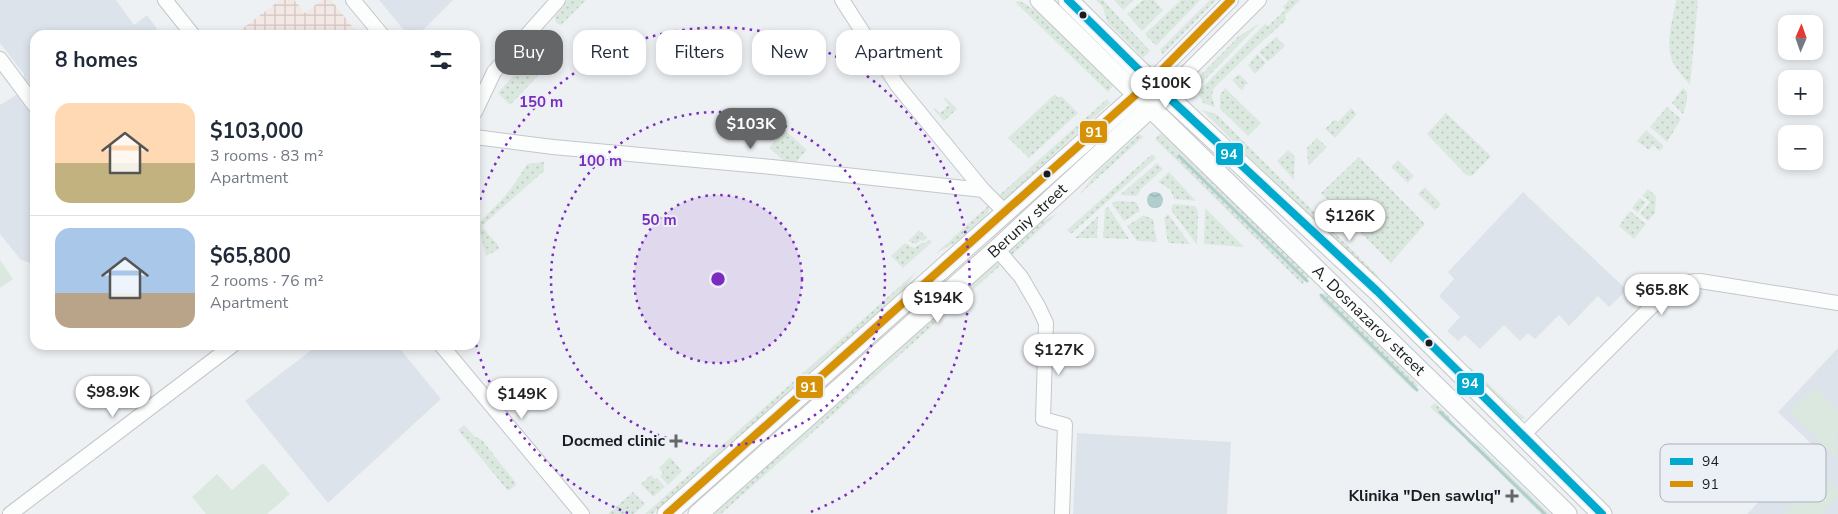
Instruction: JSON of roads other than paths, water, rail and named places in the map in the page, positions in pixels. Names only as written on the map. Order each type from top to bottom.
[{"type":"main road","name":"A. Dosnazarov street","points":[[1040,0],[1567,514]]},
{"type":"main road","name":"A. Dosnazarov street","points":[[1068,0],[1158,88],[1377,291],[1602,514]]},
{"type":"main road","points":[[1118,77],[1129,75],[1132,63]]},
{"type":"main road","name":"Beruniy street","points":[[667,514],[1137,94],[1158,88]]},
{"type":"main road","name":"Beruniy street","points":[[698,514],[1132,127],[1152,108],[1158,88]]},
{"type":"main road","points":[[1117,112],[1126,116],[1132,127]]},
{"type":"main road","points":[[1177,132],[1179,120],[1189,116]]},
{"type":"main road","points":[[715,471],[728,487]]},
{"type":"street","points":[[165,0],[189,30]]},
{"type":"street","points":[[353,0],[378,30]]},
{"type":"street","points":[[480,101],[494,72],[558,0]]},
{"type":"street","points":[[842,0],[897,85],[983,190],[1005,212]]},
{"type":"street","name":"Beruniy street","points":[[1158,88],[1177,55],[1231,0]]},
{"type":"street","name":"Beruniy street","points":[[1158,88],[1190,69],[1259,0]]},
{"type":"street","points":[[1177,55],[1179,67],[1184,70],[1190,69]]},
{"type":"street","points":[[0,59],[30,99]]},
{"type":"street","points":[[480,137],[546,146],[772,166],[983,190]]},
{"type":"street","points":[[996,249],[1021,277],[1046,322],[1043,419],[1066,425],[1062,514]]},
{"type":"street","points":[[1523,435],[1659,299],[1670,289],[1686,281],[1700,281],[1838,303]]},
{"type":"street","points":[[10,514],[226,350]]},
{"type":"street","points":[[445,350],[582,514]]},
{"type":"water","points":[[1152,192],[1158,192],[1163,197],[1161,206],[1152,208],[1147,203],[1147,197]]},
{"type":"waterway","points":[[1179,156],[1307,281]]},
{"type":"waterway","points":[[1321,295],[1417,390]]},
{"type":"waterway","points":[[1440,412],[1545,514]]},
{"type":"place","name":"Docmed clinic","points":[[676,441]]},
{"type":"place","name":"Klinika \"Den sawlıq\"","points":[[1512,496]]}]
